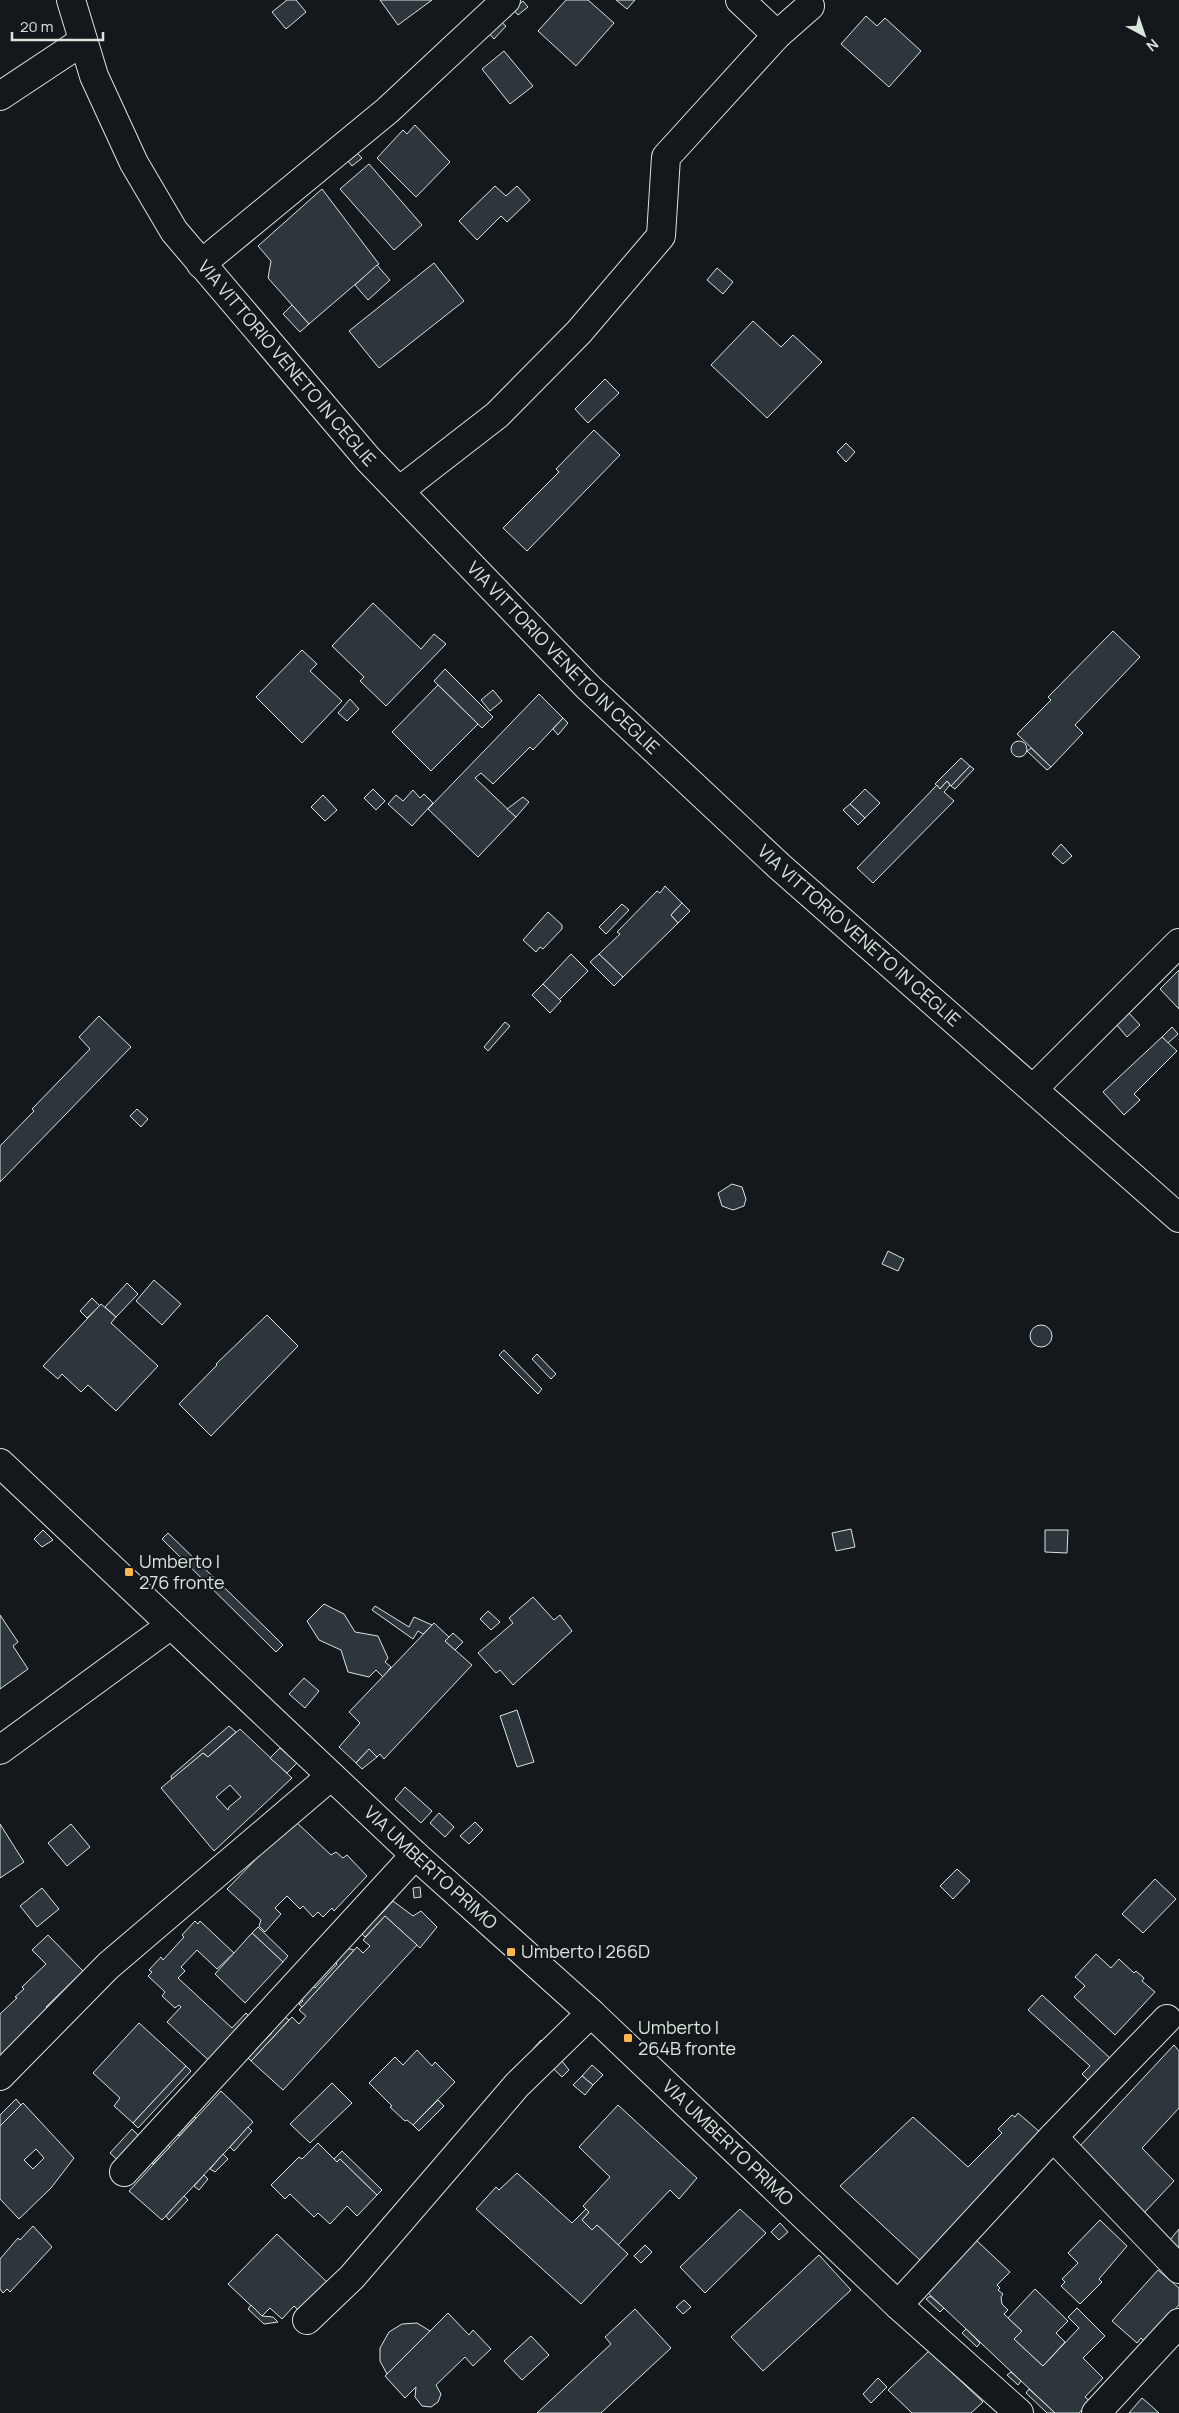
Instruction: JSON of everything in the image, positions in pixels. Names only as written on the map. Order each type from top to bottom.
[{"type":"street","name":"VIA VITTORIO VENETO IN CEGLIE","points":[[71,0],[94,76],[134,163],[174,231],[368,459],[588,687],[779,866],[1179,1218]]},
{"type":"street","points":[[201,264],[388,110],[506,0]]},
{"type":"street","points":[[740,0],[777,35]]},
{"type":"street","points":[[400,491],[497,415],[579,332],[661,236],[666,157],[777,35],[810,6]]},
{"type":"street","points":[[0,96],[83,41]]},
{"type":"street","points":[[1033,1089],[1179,943]]},
{"type":"street","name":"VIA UMBERTO PRIMO","points":[[0,1463],[415,1855],[591,2013],[898,2306],[1019,2413]]},
{"type":"street","points":[[0,1750],[171,1625]]},
{"type":"street","points":[[0,2076],[108,1966],[331,1776]]},
{"type":"street","points":[[124,2172],[415,1855]]},
{"type":"street","points":[[307,2320],[352,2277],[518,2085],[591,2013]]},
{"type":"street","points":[[898,2306],[1053,2137],[1167,2019]]},
{"type":"street","points":[[1053,2137],[1179,2270]]},
{"type":"street","points":[[1096,2413],[1179,2322]]},
{"type":"building","points":[[287,0],[296,0],[306,12],[286,29],[272,12]]},
{"type":"building","points":[[380,0],[432,0],[398,25]]},
{"type":"building","points":[[566,0],[588,0],[614,23],[576,66],[538,31]]},
{"type":"building","points":[[616,0],[635,0],[627,9]]},
{"type":"building","points":[[523,1],[528,7],[518,15],[513,9]]},
{"type":"building","points":[[866,16],[877,26],[885,18],[921,51],[889,87],[841,44]]},
{"type":"building","points":[[501,22],[506,26],[494,39],[489,33]]},
{"type":"building","points":[[504,51],[533,86],[510,104],[482,69]]},
{"type":"building","points":[[415,125],[450,162],[416,197],[377,158],[403,130],[407,134]]},
{"type":"building","points":[[357,153],[362,158],[352,166],[348,161]]},
{"type":"building","points":[[369,164],[422,225],[394,250],[340,189]]},
{"type":"building","points":[[495,186],[506,196],[517,186],[530,200],[507,222],[501,216],[477,240],[459,221]]},
{"type":"building","points":[[322,189],[379,264],[309,324],[268,278],[271,261],[258,246]]},
{"type":"building","points":[[434,263],[464,301],[379,368],[349,331]]},
{"type":"building","points":[[377,265],[390,280],[368,300],[355,285]]},
{"type":"building","points":[[717,268],[733,282],[723,294],[707,280]]},
{"type":"building","points":[[292,305],[309,324],[300,332],[283,314]]},
{"type":"building","points":[[753,321],[781,347],[793,335],[822,362],[767,418],[711,365]]},
{"type":"building","points":[[605,379],[619,393],[588,423],[575,409]]},
{"type":"building","points":[[594,430],[620,455],[527,551],[503,528],[559,472],[556,469]]},
{"type":"building","points":[[846,443],[855,452],[846,462],[837,452]]},
{"type":"building","points":[[373,603],[421,649],[434,634],[446,644],[386,706],[360,681],[364,677],[332,646]]},
{"type":"building","points":[[1113,631],[1140,657],[1075,725],[1083,733],[1051,767],[1017,734],[1051,700],[1048,697]]},
{"type":"building","points":[[302,650],[317,664],[310,671],[342,701],[302,743],[256,697]]},
{"type":"building","points":[[445,669],[493,717],[482,728],[434,681]]},
{"type":"building","points":[[438,685],[478,724],[431,771],[392,732]]},
{"type":"building","points":[[493,690],[502,701],[490,711],[481,700]]},
{"type":"building","points":[[539,694],[563,718],[533,750],[530,747],[493,784],[481,773],[475,778],[516,817],[478,857],[428,809]]},
{"type":"building","points":[[350,699],[359,709],[347,721],[338,713]]},
{"type":"building","points":[[563,718],[568,723],[558,735],[553,729]]},
{"type":"building","points":[[1016,741],[1022,741],[1027,746],[1025,755],[1016,757],[1011,752],[1011,746]]},
{"type":"building","points":[[1031,748],[1051,767],[1047,770],[1027,751]]},
{"type":"building","points":[[961,758],[970,766],[951,786],[947,781],[940,789],[935,784]]},
{"type":"building","points":[[970,766],[974,769],[955,789],[951,786]]},
{"type":"building","points":[[947,781],[950,785],[944,792],[954,801],[873,883],[857,868],[937,785],[940,789]]},
{"type":"building","points":[[373,789],[385,801],[376,810],[364,798]]},
{"type":"building","points":[[865,789],[880,803],[865,818],[850,804]]},
{"type":"building","points":[[413,790],[420,798],[424,794],[433,803],[412,826],[388,804],[396,795],[403,801]]},
{"type":"building","points":[[323,795],[337,810],[325,821],[311,807]]},
{"type":"building","points":[[523,797],[529,802],[516,817],[507,809]]},
{"type":"building","points":[[850,804],[865,818],[858,825],[843,810]]},
{"type":"building","points":[[1061,844],[1072,856],[1063,864],[1052,854]]},
{"type":"building","points":[[665,886],[682,903],[671,915],[678,923],[623,977],[599,954],[620,934],[617,932],[657,891],[660,893]]},
{"type":"building","points":[[682,903],[690,911],[678,923],[671,915]]},
{"type":"building","points":[[622,904],[629,910],[606,934],[599,927]]},
{"type":"building","points":[[548,912],[562,925],[562,929],[543,949],[540,947],[536,952],[523,940]]},
{"type":"building","points":[[571,954],[588,971],[559,1000],[543,984]]},
{"type":"building","points":[[599,954],[623,977],[614,986],[590,962]]},
{"type":"building","points":[[1179,970],[1179,1009],[1160,989]]},
{"type":"building","points":[[543,984],[561,1001],[550,1013],[532,995]]},
{"type":"building","points":[[1129,1013],[1140,1025],[1127,1037],[1116,1024]]},
{"type":"building","points":[[99,1016],[131,1047],[0,1182],[0,1146],[34,1111],[32,1109],[90,1049],[79,1037]]},
{"type":"building","points":[[505,1022],[510,1026],[488,1051],[484,1047]]},
{"type":"building","points":[[1172,1027],[1178,1034],[1168,1043],[1162,1037]]},
{"type":"building","points":[[1162,1037],[1177,1051],[1134,1094],[1140,1100],[1124,1115],[1103,1092]]},
{"type":"building","points":[[137,1109],[148,1119],[141,1127],[130,1116]]},
{"type":"building","points":[[732,1184],[742,1187],[746,1199],[744,1206],[733,1210],[722,1206],[718,1193]]},
{"type":"building","points":[[888,1251],[904,1259],[898,1271],[882,1264]]},
{"type":"building","points":[[154,1280],[181,1304],[162,1325],[136,1301]]},
{"type":"building","points":[[127,1283],[138,1294],[116,1317],[105,1307]]},
{"type":"building","points":[[92,1298],[100,1306],[87,1318],[80,1311]]},
{"type":"building","points":[[101,1304],[116,1317],[111,1323],[158,1366],[116,1411],[88,1385],[81,1392],[62,1374],[58,1379],[43,1366]]},
{"type":"building","points":[[267,1315],[298,1346],[211,1436],[179,1404],[216,1364]]},
{"type":"building","points":[[1041,1325],[1049,1328],[1052,1336],[1049,1344],[1041,1347],[1033,1344],[1030,1336],[1033,1328]]},
{"type":"building","points":[[504,1350],[542,1389],[538,1394],[499,1355]]},
{"type":"building","points":[[537,1354],[556,1374],[551,1379],[532,1359]]},
{"type":"building","points":[[851,1529],[855,1547],[836,1551],[832,1533]]},
{"type":"building","points":[[43,1530],[53,1540],[42,1547],[34,1539]]},
{"type":"building","points":[[1045,1530],[1068,1530],[1067,1553],[1045,1552]]},
{"type":"building","points":[[168,1533],[283,1645],[276,1652],[162,1539]]},
{"type":"building","points":[[533,1597],[554,1620],[560,1615],[572,1631],[513,1685],[500,1670],[496,1673],[478,1653],[513,1623],[509,1618]]},
{"type":"building","points":[[324,1604],[344,1614],[355,1632],[378,1636],[388,1658],[385,1662],[391,1667],[383,1677],[376,1670],[369,1677],[348,1672],[341,1650],[319,1640],[307,1621]]},
{"type":"building","points":[[375,1606],[409,1627],[414,1617],[432,1625],[423,1634],[418,1631],[413,1639],[372,1610]]},
{"type":"building","points":[[488,1611],[500,1622],[491,1630],[480,1619]]},
{"type":"building","points":[[0,1615],[18,1642],[13,1646],[28,1669],[0,1689]]},
{"type":"building","points":[[434,1623],[449,1637],[445,1641],[472,1665],[384,1759],[380,1754],[377,1757],[369,1749],[356,1763],[339,1747],[360,1723],[349,1712]]},
{"type":"building","points":[[453,1633],[463,1642],[455,1650],[445,1641]]},
{"type":"building","points":[[304,1678],[319,1691],[305,1708],[289,1694]]},
{"type":"building","points":[[517,1710],[534,1762],[517,1767],[500,1716]]},
{"type":"building","points":[[229,1726],[236,1732],[208,1757],[203,1753],[172,1780],[171,1776]]},
{"type":"building","points":[[240,1729],[292,1778],[214,1851],[161,1788],[203,1753],[208,1757]],"holes":[[[230,1785],[241,1797],[228,1810],[216,1797]]]},
{"type":"building","points":[[280,1748],[297,1763],[287,1773],[270,1758]]},
{"type":"building","points":[[369,1749],[377,1757],[362,1769],[356,1763]]},
{"type":"building","points":[[405,1787],[432,1811],[421,1823],[395,1799]]},
{"type":"building","points":[[439,1813],[454,1827],[445,1837],[430,1823]]},
{"type":"building","points":[[294,1820],[331,1855],[336,1852],[343,1858],[347,1855],[367,1876],[334,1911],[332,1908],[323,1917],[318,1912],[313,1917],[303,1906],[300,1909],[287,1896],[275,1908],[281,1914],[265,1932],[259,1926],[261,1920],[227,1889]]},
{"type":"building","points":[[475,1822],[483,1830],[469,1844],[460,1836]]},
{"type":"building","points":[[0,1824],[24,1862],[0,1878]]},
{"type":"building","points":[[71,1824],[90,1847],[67,1866],[48,1843]]},
{"type":"building","points":[[957,1869],[970,1881],[953,1899],[940,1886]]},
{"type":"building","points":[[1155,1879],[1176,1899],[1143,1933],[1122,1914]]},
{"type":"building","points":[[420,1887],[421,1897],[414,1898],[413,1888]]},
{"type":"building","points":[[42,1888],[59,1909],[37,1927],[20,1906]]},
{"type":"building","points":[[393,1901],[413,1916],[421,1911],[437,1927],[420,1948],[385,1916],[365,1937],[362,1934],[379,1912],[381,1914]]},
{"type":"building","points":[[385,1916],[417,1945],[283,2090],[251,2061],[292,2017],[299,2024],[306,2016],[299,2010],[357,1947],[363,1953],[370,1946],[363,1940]]},
{"type":"building","points":[[195,1921],[198,1924],[200,1921],[234,1953],[217,1969],[197,1950],[181,1967],[185,1971],[178,1978],[232,2028],[246,2013],[255,2022],[215,2066],[167,2022],[181,2007],[179,2005],[175,2008],[162,1996],[165,1992],[148,1976],[152,1972],[149,1970],[161,1957],[163,1960],[184,1937],[182,1935]]},
{"type":"building","points":[[258,1927],[288,1956],[283,1962],[252,1933]]},
{"type":"building","points":[[252,1933],[283,1962],[245,2003],[215,1974]]},
{"type":"building","points":[[48,1935],[83,1971],[46,2007],[50,2011],[2,2057],[0,2055],[0,2014],[17,1998],[15,1997],[24,1989],[22,1987],[46,1964],[32,1950]]},
{"type":"building","points":[[346,1948],[354,1950],[302,2007],[299,2004],[303,2001],[299,1998],[311,1985],[315,1988],[337,1964],[334,1961]]},
{"type":"building","points":[[1096,1954],[1111,1968],[1119,1959],[1134,1973],[1136,1971],[1144,1978],[1142,1981],[1155,1992],[1115,2035],[1074,1997],[1085,1986],[1075,1977]]},
{"type":"building","points":[[1042,1995],[1111,2059],[1090,2082],[1082,2074],[1090,2066],[1028,2010]]},
{"type":"building","points":[[285,2017],[289,2020],[251,2061],[248,2058],[260,2041],[262,2043],[272,2033],[269,2030]]},
{"type":"building","points":[[139,2023],[186,2066],[133,2123],[114,2106],[120,2098],[93,2073]]},
{"type":"building","points":[[541,2040],[550,2053],[562,2054],[562,2061],[569,2070],[562,2077],[533,2049]]},
{"type":"building","points":[[1174,2045],[1179,2051],[1179,2108],[1142,2148],[1174,2181],[1143,2214],[1078,2148]]},
{"type":"building","points":[[417,2050],[432,2066],[435,2062],[455,2082],[413,2125],[407,2120],[405,2121],[390,2107],[392,2106],[369,2083],[395,2057],[403,2065]]},
{"type":"building","points":[[592,2065],[603,2075],[593,2085],[582,2076]]},
{"type":"building","points":[[186,2066],[191,2071],[138,2128],[133,2123]]},
{"type":"building","points":[[582,2076],[593,2085],[585,2095],[573,2085]]},
{"type":"building","points":[[332,2083],[352,2103],[310,2143],[290,2124]]},
{"type":"building","points":[[221,2091],[253,2122],[162,2220],[129,2191]]},
{"type":"building","points":[[16,2099],[21,2105],[0,2126],[0,2115]]},
{"type":"building","points":[[438,2100],[444,2106],[419,2131],[413,2125]]},
{"type":"building","points":[[23,2103],[74,2158],[51,2188],[19,2219],[0,2199],[0,2126]],"holes":[[[36,2149],[44,2158],[33,2169],[24,2160]]]},
{"type":"building","points":[[618,2105],[697,2178],[679,2199],[670,2190],[618,2245],[597,2225],[592,2230],[582,2220],[589,2212],[583,2206],[610,2177],[579,2147]]},
{"type":"building","points":[[1018,2113],[1041,2133],[921,2261],[840,2186],[913,2117],[968,2167],[1002,2133],[998,2129],[1012,2115],[1015,2117]]},
{"type":"building","points":[[192,2114],[196,2118],[179,2136],[175,2132]]},
{"type":"building","points":[[248,2127],[252,2131],[234,2151],[230,2147]]},
{"type":"building","points":[[132,2129],[142,2139],[124,2166],[110,2153]]},
{"type":"building","points":[[165,2142],[170,2147],[153,2164],[149,2161]]},
{"type":"building","points":[[318,2143],[337,2162],[340,2159],[377,2195],[357,2216],[347,2206],[330,2224],[318,2213],[314,2217],[290,2194],[285,2199],[271,2185],[299,2157],[302,2159]]},
{"type":"building","points":[[342,2151],[382,2190],[377,2195],[340,2159],[337,2162],[334,2159]]},
{"type":"building","points":[[223,2154],[228,2159],[215,2172],[210,2169]]},
{"type":"building","points":[[517,2173],[572,2223],[586,2209],[589,2212],[582,2220],[592,2230],[597,2225],[628,2254],[581,2304],[476,2209],[496,2187],[499,2190]]},
{"type":"building","points":[[204,2175],[208,2179],[199,2190],[194,2186]]},
{"type":"building","points":[[184,2196],[188,2200],[169,2220],[166,2216]]},
{"type":"building","points":[[740,2209],[766,2233],[705,2293],[680,2267]]},
{"type":"building","points":[[1100,2220],[1127,2246],[1099,2279],[1102,2282],[1080,2304],[1061,2286],[1065,2282],[1062,2279],[1078,2263],[1068,2253]]},
{"type":"building","points":[[780,2223],[788,2232],[779,2240],[771,2232]]},
{"type":"building","points":[[33,2226],[52,2247],[10,2292],[7,2289],[3,2293],[0,2289],[0,2259],[18,2238],[20,2240]]},
{"type":"building","points":[[1179,2229],[1179,2251],[1169,2241]]},
{"type":"building","points":[[277,2234],[327,2282],[299,2311],[294,2306],[282,2319],[270,2308],[262,2316],[228,2284]]},
{"type":"building","points":[[976,2240],[1010,2272],[997,2285],[1000,2288],[998,2290],[1003,2294],[1001,2297],[1002,2304],[1008,2310],[1004,2314],[1022,2331],[1014,2339],[1043,2366],[1079,2328],[1068,2317],[1077,2308],[1105,2336],[1083,2358],[1103,2378],[1085,2397],[1090,2401],[1079,2413],[1055,2413],[927,2292]]},
{"type":"building","points":[[645,2245],[652,2252],[641,2263],[634,2256]]},
{"type":"building","points":[[819,2255],[851,2290],[763,2371],[731,2337]]},
{"type":"building","points":[[1158,2270],[1179,2288],[1179,2305],[1145,2342],[1141,2338],[1137,2343],[1112,2321]]},
{"type":"building","points":[[1035,2289],[1068,2321],[1056,2333],[1065,2342],[1043,2366],[1014,2339],[1022,2331],[1008,2318]]},
{"type":"building","points":[[930,2296],[944,2308],[940,2312],[926,2299]]},
{"type":"building","points":[[684,2300],[691,2307],[683,2314],[676,2307]]},
{"type":"building","points":[[251,2305],[262,2316],[273,2317],[278,2322],[264,2324],[248,2309]]},
{"type":"building","points":[[635,2309],[671,2348],[601,2413],[537,2413],[611,2344],[605,2337]]},
{"type":"building","points":[[448,2313],[469,2335],[473,2330],[491,2349],[473,2366],[465,2357],[436,2385],[441,2394],[438,2402],[431,2407],[422,2406],[415,2397],[416,2387],[405,2398],[385,2376]]},
{"type":"building","points":[[417,2323],[430,2331],[387,2374],[380,2361],[380,2348],[389,2332],[402,2324]]},
{"type":"building","points":[[966,2329],[980,2343],[977,2347],[962,2333]]},
{"type":"building","points":[[531,2336],[549,2355],[522,2380],[504,2361]]},
{"type":"building","points":[[929,2351],[983,2402],[971,2413],[912,2413],[888,2390]]},
{"type":"building","points":[[1011,2372],[1021,2381],[1018,2385],[1007,2375]]},
{"type":"building","points":[[878,2378],[887,2387],[871,2403],[863,2394]]},
{"type":"building","points":[[1029,2389],[1055,2413],[1047,2413],[1026,2393]]},
{"type":"building","points":[[1142,2398],[1148,2403],[1159,2413],[1129,2413]]},
{"type":"place","name":"Umberto I 276 fronte","points":[[129,1572]]},
{"type":"place","name":"Umberto I 266D","points":[[511,1952]]},
{"type":"place","name":"Umberto I 264B fronte","points":[[628,2038]]}]
